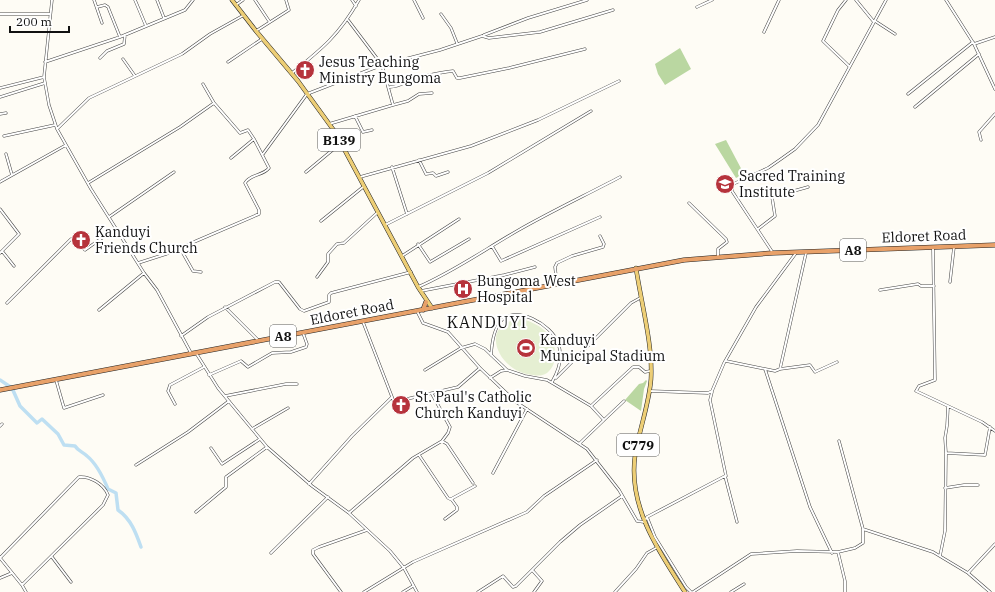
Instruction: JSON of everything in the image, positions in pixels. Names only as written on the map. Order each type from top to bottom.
[{"type":"highway","name":"Eldoret Road","points":[[0,390],[634,269],[711,256],[995,245]]},
{"type":"highway","points":[[423,310],[426,302]]},
{"type":"main road","name":"B139","points":[[232,0],[308,94],[329,124],[360,177],[421,291]]},
{"type":"main road","name":"C779","points":[[634,269],[647,333],[651,371],[650,391],[635,462],[637,491],[644,522],[656,548],[677,575],[685,592]]},
{"type":"main road","points":[[421,291],[426,302],[431,308]]},
{"type":"main road","points":[[421,291],[431,308]]},
{"type":"street","points":[[52,0],[44,77],[55,125],[109,217],[144,273],[157,290],[181,336],[225,396],[267,447],[309,484],[349,513],[390,551],[404,568],[417,592]]},
{"type":"street","points":[[94,0],[102,23]]},
{"type":"street","points":[[135,0],[146,26]]},
{"type":"street","points":[[157,0],[164,18]]},
{"type":"street","points":[[45,62],[125,35],[184,10],[190,1],[193,0]]},
{"type":"street","points":[[236,5],[243,0]]},
{"type":"street","points":[[255,0],[270,21]]},
{"type":"street","points":[[256,31],[289,10],[286,0]]},
{"type":"street","points":[[352,0],[356,6]]},
{"type":"street","points":[[291,73],[331,41],[348,20],[359,0]]},
{"type":"street","points":[[414,0],[423,18]]},
{"type":"street","points":[[263,154],[308,94],[382,64],[440,50],[528,18],[587,0]]},
{"type":"street","points":[[697,7],[712,0]]},
{"type":"street","points":[[764,32],[779,0]]},
{"type":"street","points":[[846,0],[835,17],[823,42],[849,66]]},
{"type":"street","points":[[856,0],[875,22],[894,34]]},
{"type":"street","points":[[773,253],[732,191],[731,185],[768,168],[781,159],[815,129],[821,121],[849,66],[886,0]]},
{"type":"street","points":[[946,0],[973,43],[995,89]]},
{"type":"street","points":[[97,8],[106,5],[108,6],[120,37]]},
{"type":"street","points":[[482,36],[489,38],[532,34],[613,10]]},
{"type":"street","points":[[0,14],[50,14]]},
{"type":"street","points":[[441,14],[451,28],[457,43]]},
{"type":"street","points":[[57,129],[90,98],[184,53],[210,34],[244,15]]},
{"type":"street","points":[[348,20],[382,64],[390,87],[393,105]]},
{"type":"street","points":[[100,58],[110,49],[124,44],[125,35]]},
{"type":"street","points":[[908,94],[973,43],[995,37]]},
{"type":"street","points":[[228,62],[262,39]]},
{"type":"street","points":[[390,87],[401,86],[415,78],[448,71],[455,72],[456,77],[460,78],[509,68],[531,61],[585,49]]},
{"type":"street","points":[[915,107],[979,54]]},
{"type":"street","points":[[123,59],[135,76]]},
{"type":"street","points":[[0,88],[44,77]]},
{"type":"street","points":[[360,177],[392,167],[463,149],[549,115],[619,81]]},
{"type":"street","points":[[0,97],[45,83]]},
{"type":"street","points":[[138,263],[180,248],[259,214],[259,210],[245,183],[250,177],[269,170],[269,167],[248,130],[240,133],[214,103],[203,84]]},
{"type":"street","points":[[329,124],[408,101],[419,94],[432,93]]},
{"type":"street","points":[[88,183],[180,127],[214,103]]},
{"type":"street","points":[[385,225],[488,173],[592,112]]},
{"type":"street","points":[[0,114],[6,113]]},
{"type":"street","points":[[981,140],[979,132],[995,114]]},
{"type":"street","points":[[355,116],[363,132],[372,130]]},
{"type":"street","points":[[4,136],[55,125]]},
{"type":"street","points":[[231,158],[254,139]]},
{"type":"street","points":[[306,172],[341,143]]},
{"type":"street","points":[[0,182],[66,145]]},
{"type":"street","points":[[6,154],[12,175]]},
{"type":"street","points":[[419,160],[426,174],[433,172],[437,176],[448,172]]},
{"type":"street","points":[[392,167],[407,214]]},
{"type":"street","points":[[109,217],[174,172]]},
{"type":"street","points":[[421,291],[530,224],[620,177]]},
{"type":"street","points":[[321,221],[364,186]]},
{"type":"street","points":[[758,229],[775,216],[772,197],[808,187]]},
{"type":"street","points":[[690,203],[726,239],[727,242],[718,249],[718,256]]},
{"type":"street","points":[[0,209],[19,234],[1,252],[14,266]]},
{"type":"street","points":[[317,277],[328,262],[328,254],[336,245],[344,243],[378,212]]},
{"type":"street","points":[[492,246],[502,261],[600,217]]},
{"type":"street","points":[[402,256],[418,244],[459,219]]},
{"type":"street","points":[[7,303],[72,239],[86,250],[116,228]]},
{"type":"street","points":[[557,284],[556,265],[572,256],[603,247],[604,244],[600,236]]},
{"type":"street","points":[[418,244],[429,262],[431,262],[469,239]]},
{"type":"street","points":[[950,282],[955,246]]},
{"type":"street","points":[[933,247],[935,380],[921,384],[916,388],[916,390],[990,427],[995,431]]},
{"type":"street","points":[[180,248],[193,271],[200,272]]},
{"type":"street","points":[[738,522],[726,477],[710,400],[712,391],[726,360],[756,307],[797,252]]},
{"type":"street","points":[[780,369],[806,252]]},
{"type":"street","points":[[421,291],[535,267]]},
{"type":"street","points":[[181,336],[208,317],[277,281],[300,309],[306,310],[329,302],[329,295],[331,293],[410,272]]},
{"type":"street","points":[[99,310],[144,273]]},
{"type":"street","points":[[880,290],[918,284],[921,286],[934,286]]},
{"type":"street","points":[[552,382],[626,308],[640,298]]},
{"type":"street","points":[[226,307],[259,341]]},
{"type":"street","points":[[417,311],[423,323],[448,332],[490,378],[527,409],[580,443],[597,460],[638,522],[644,522],[647,517],[726,477]]},
{"type":"street","points":[[491,355],[493,336],[503,319],[514,315],[531,318],[551,332],[559,344],[559,368],[552,382]]},
{"type":"street","points":[[363,321],[392,397],[396,402],[458,387],[480,368]]},
{"type":"street","points":[[209,375],[241,361],[248,367],[272,354],[291,352],[306,347],[303,332]]},
{"type":"street","points":[[425,370],[461,348],[475,344],[491,355],[507,370],[552,382],[591,406],[604,420]]},
{"type":"street","points":[[726,360],[777,371],[780,369],[810,365],[815,372],[837,362]]},
{"type":"street","points":[[591,406],[633,367],[639,366],[645,372],[651,371]]},
{"type":"street","points":[[175,404],[168,391],[170,385],[204,367]]},
{"type":"street","points":[[765,369],[810,507],[832,553]]},
{"type":"street","points":[[490,378],[500,371],[507,370]]},
{"type":"street","points":[[56,379],[64,408],[103,395]]},
{"type":"street","points":[[225,396],[286,384],[297,384]]},
{"type":"street","points":[[650,391],[708,393],[712,391]]},
{"type":"street","points":[[349,513],[419,454],[442,441],[448,433],[450,427],[432,394]]},
{"type":"street","points":[[309,484],[352,436],[392,397]]},
{"type":"street","points":[[136,465],[188,432],[229,401]]},
{"type":"street","points":[[580,443],[624,401]]},
{"type":"street","points":[[940,556],[944,531],[945,438],[948,426],[948,406]]},
{"type":"street","points":[[252,429],[288,408]]},
{"type":"street","points":[[492,473],[527,409]]},
{"type":"street","points":[[946,453],[985,455],[990,427]]},
{"type":"street","points":[[212,448],[222,464],[260,439]]},
{"type":"street","points":[[442,441],[447,444],[473,483]]},
{"type":"street","points":[[647,517],[655,537],[677,575],[692,592],[751,554],[797,551],[832,553],[861,546],[863,543],[863,529],[839,441]]},
{"type":"street","points":[[196,512],[226,487],[226,477],[267,447]]},
{"type":"street","points":[[419,454],[448,498],[451,499],[458,509],[445,519]]},
{"type":"street","points":[[364,592],[422,557],[526,512],[544,496],[597,460]]},
{"type":"street","points":[[22,585],[103,505],[108,495],[102,485],[84,476],[75,480],[0,558],[26,592]]},
{"type":"street","points":[[945,488],[964,484],[978,485]]},
{"type":"street","points":[[451,499],[475,486]]},
{"type":"street","points":[[478,592],[503,576],[515,587],[569,534],[622,496]]},
{"type":"street","points":[[270,553],[328,497]]},
{"type":"street","points":[[863,529],[916,545],[940,556],[968,573],[990,592]]},
{"type":"street","points":[[341,592],[313,554],[313,550],[368,530]]},
{"type":"street","points":[[968,573],[995,544]]},
{"type":"street","points":[[615,592],[648,553],[656,548]]},
{"type":"street","points":[[838,552],[845,581],[845,592]]},
{"type":"street","points":[[52,557],[71,582]]},
{"type":"street","points":[[533,571],[542,580],[534,592]]},
{"type":"street","points":[[0,578],[12,573]]},
{"type":"street","points":[[731,592],[744,584]]},
{"type":"street","points":[[403,592],[413,586]]},
{"type":"green space","points":[[680,48],[691,69],[665,85],[658,74],[655,64]]},
{"type":"green space","points":[[726,140],[744,174],[736,178],[715,144]]},
{"type":"green space","name":"Kanduyi Municipal Stadium","points":[[520,319],[533,323],[545,330],[555,347],[554,362],[551,369],[545,374],[537,376],[521,372],[510,366],[502,357],[497,348],[496,338],[499,329],[507,322]]},
{"type":"green space","points":[[646,380],[641,411],[625,400],[639,384]]},
{"type":"waterway","points":[[0,380],[12,388],[20,406],[37,423],[42,419],[58,434],[64,445],[75,446],[91,459],[102,475],[108,489],[116,493],[118,510],[130,522],[141,547]]},
{"type":"place","name":"Jesus Teaching Ministry Bungoma","points":[[305,70]]},
{"type":"place","name":"Sacred Training Institute","points":[[725,184]]},
{"type":"place","name":"Kanduyi Friends Church","points":[[81,240]]},
{"type":"place","name":"Bungoma West Hospital","points":[[463,289]]},
{"type":"place","name":"Kanduyi Municipal Stadium","points":[[526,348]]},
{"type":"place","name":"St. Paul's Catholic Church Kanduyi","points":[[401,405]]},
{"type":"district","name":"KANDUYI","points":[[487,322]]}]
